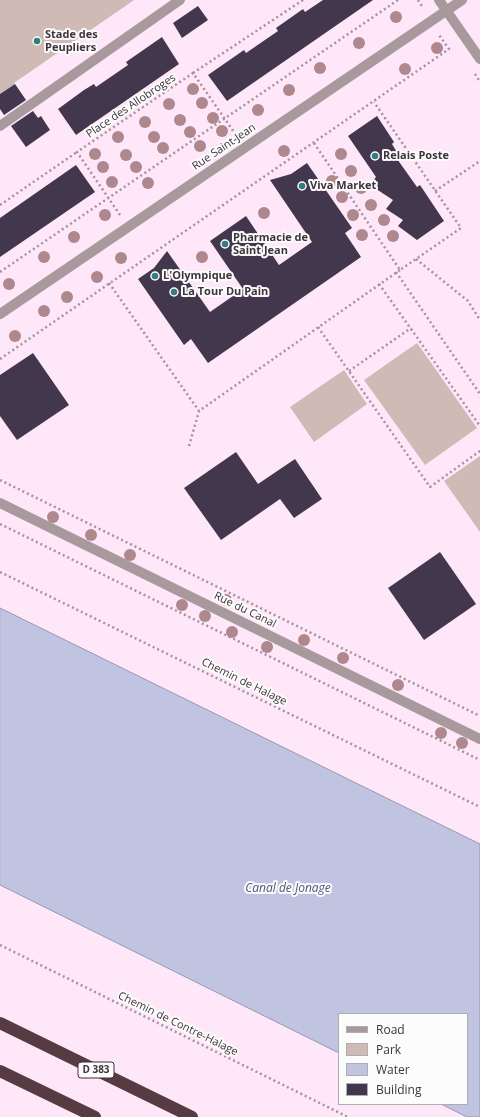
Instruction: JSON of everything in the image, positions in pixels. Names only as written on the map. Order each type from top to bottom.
[{"type":"highway","name":"D 383","points":[[0,1023],[192,1117]]},
{"type":"highway","points":[[0,1070],[95,1117]]},
{"type":"street","points":[[0,126],[180,0]]},
{"type":"street","points":[[439,0],[480,58]]},
{"type":"street","name":"Rue Saint-Jean","points":[[0,314],[462,0]]},
{"type":"street","name":"Rue du Canal","points":[[0,503],[480,739]]},
{"type":"path","name":"Place des Allobroges","points":[[0,205],[303,0]]},
{"type":"path","points":[[0,272],[398,0]]},
{"type":"path","points":[[0,358],[450,49],[430,22]]},
{"type":"path","points":[[194,73],[244,148]]},
{"type":"path","points":[[189,446],[199,411],[461,228],[374,102]]},
{"type":"path","points":[[314,143],[400,270]]},
{"type":"path","points":[[77,152],[128,227]]},
{"type":"path","points":[[435,191],[480,161]]},
{"type":"path","points":[[416,259],[468,301],[480,320]]},
{"type":"path","points":[[396,272],[480,394]]},
{"type":"path","points":[[110,283],[199,411]]},
{"type":"path","points":[[380,284],[480,426]]},
{"type":"path","points":[[318,327],[430,486],[480,451]]},
{"type":"path","points":[[349,371],[411,328]]},
{"type":"path","points":[[0,480],[480,716]]},
{"type":"path","points":[[0,524],[480,760]]},
{"type":"path","name":"Chemin de Halage","points":[[0,572],[480,808]]},
{"type":"path","name":"Chemin de Contre-Halage","points":[[0,945],[348,1117]]},
{"type":"green space","name":"Stade des Peupliers","points":[[0,0],[134,0],[0,94]]},
{"type":"green space","points":[[417,343],[477,428],[425,465],[364,380]]},
{"type":"green space","points":[[344,370],[367,404],[314,442],[290,407]]},
{"type":"green space","points":[[480,456],[480,532],[444,481]]},
{"type":"water","name":"Canal de Jonage","points":[[0,608],[480,844],[480,1117],[467,1117],[443,1105],[468,1105],[468,1013],[338,1013],[338,1053],[0,885]]},
{"type":"building","points":[[323,0],[373,0],[227,101],[208,75],[244,50],[246,53],[278,31],[276,28],[303,9],[305,12]]},
{"type":"building","points":[[198,6],[208,20],[182,38],[173,23]]},
{"type":"building","points":[[162,37],[179,64],[76,135],[58,109],[84,90],[94,84],[96,87],[128,65],[126,62]]},
{"type":"building","points":[[15,84],[26,100],[4,115],[0,109],[0,94]]},
{"type":"building","points":[[33,111],[38,118],[41,116],[50,130],[26,147],[11,126]]},
{"type":"building","points":[[377,116],[394,142],[392,144],[398,154],[395,156],[417,187],[420,185],[444,221],[417,240],[398,226],[403,220],[386,209],[393,200],[370,185],[376,177],[348,136]]},
{"type":"building","points":[[307,163],[352,228],[345,233],[361,257],[208,363],[191,339],[184,345],[138,279],[154,268],[167,251],[210,312],[243,289],[210,241],[246,216],[279,265],[312,242],[270,180],[291,174]]},
{"type":"building","points":[[76,165],[95,192],[0,257],[0,218]]},
{"type":"building","points":[[33,353],[69,405],[17,440],[0,416],[0,375]]},
{"type":"building","points":[[236,452],[258,484],[295,459],[322,499],[294,518],[280,499],[221,540],[184,488]]},
{"type":"building","points":[[440,552],[476,604],[424,640],[388,588]]},
{"type":"place","name":"Stade des Peupliers","points":[[37,41]]},
{"type":"place","name":"Relais Poste","points":[[375,156]]},
{"type":"place","name":"Viva Market","points":[[302,186]]},
{"type":"place","name":"Pharmacie de Saint Jean","points":[[225,244]]},
{"type":"place","name":"L'Olympique","points":[[155,276]]},
{"type":"place","name":"La Tour Du Pain","points":[[174,292]]}]
